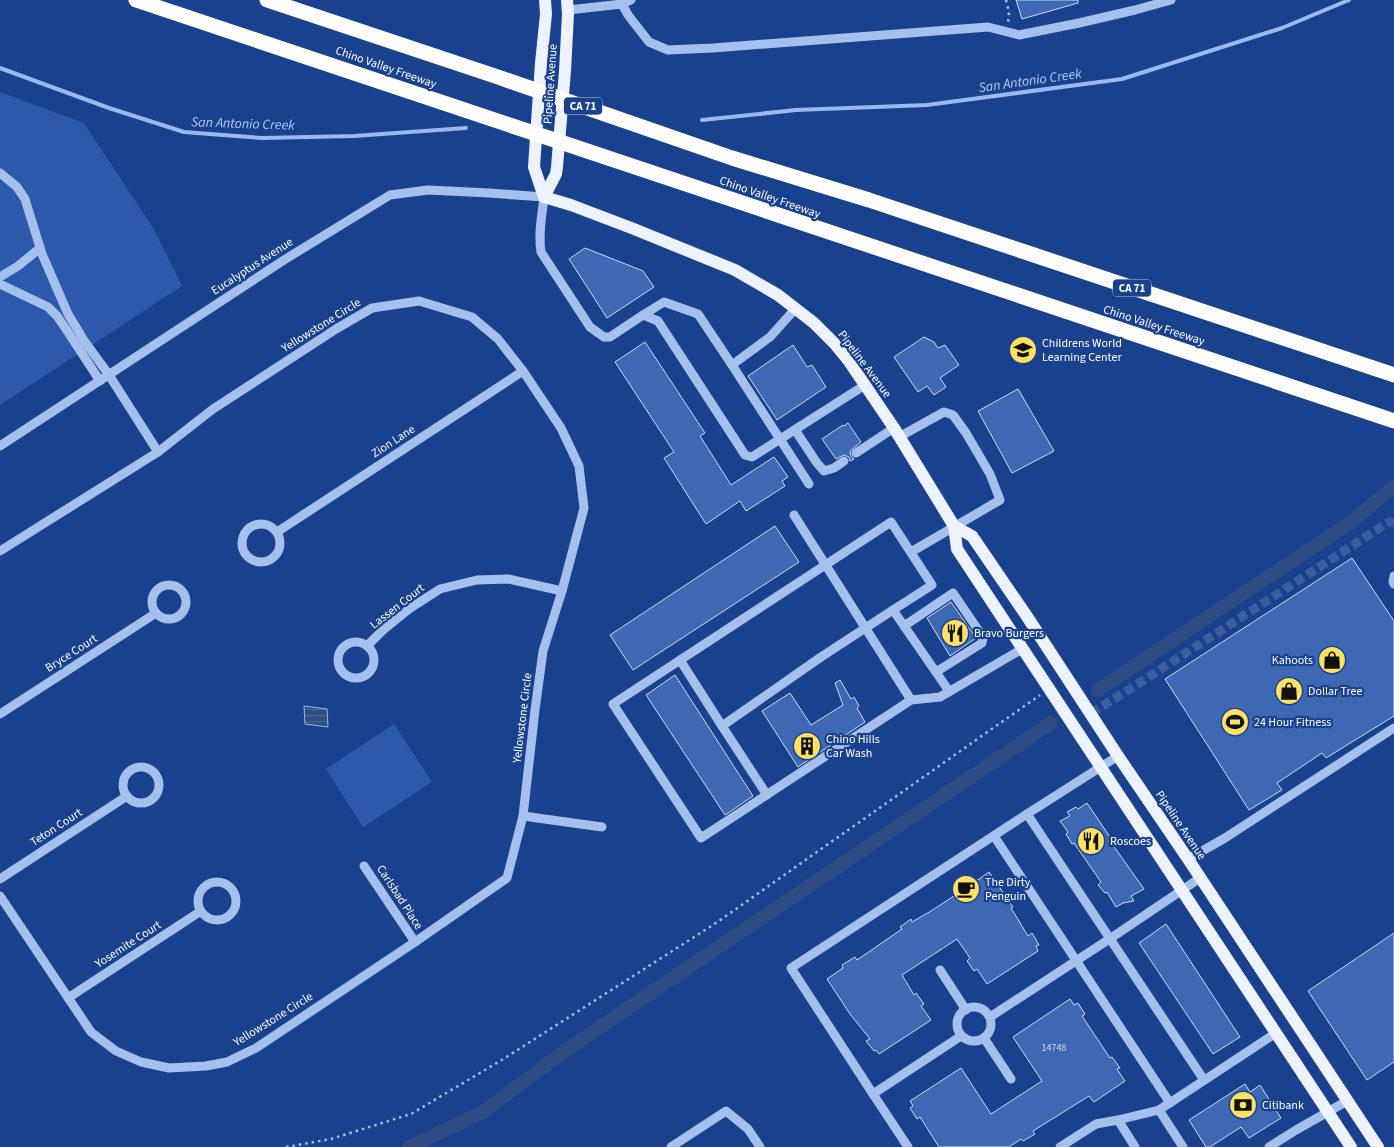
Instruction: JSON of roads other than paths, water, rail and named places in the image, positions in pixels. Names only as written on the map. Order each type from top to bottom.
[{"type":"highway","name":"Chino Valley Freeway","points":[[136,0],[1394,421]]},
{"type":"highway","name":"Chino Valley Freeway","points":[[267,0],[732,158],[869,200],[1394,375]]},
{"type":"main road","name":"Pipeline Avenue","points":[[544,197],[534,167],[540,63],[546,14],[545,0]]},
{"type":"main road","name":"Pipeline Avenue","points":[[544,197],[556,174],[557,167],[568,5]]},
{"type":"main road","name":"Pipeline Avenue","points":[[544,197],[571,205],[642,232],[735,270],[759,283],[796,308],[834,343],[896,432],[954,526],[957,549],[1351,1147]]},
{"type":"main road","name":"Pipeline Avenue","points":[[954,526],[972,536],[1378,1147]]},
{"type":"street","points":[[568,5],[631,0]]},
{"type":"street","points":[[622,2],[628,15],[648,42],[668,50],[988,27],[1019,34],[1079,23],[1171,0]]},
{"type":"street","points":[[0,173],[17,187],[25,199],[40,248],[68,314],[158,452]]},
{"type":"street","name":"Eucalyptus Avenue","points":[[0,446],[284,260],[390,195],[428,190],[544,197]]},
{"type":"street","points":[[544,197],[540,227],[542,252],[590,327],[604,337],[610,337],[664,302],[698,314],[810,484]]},
{"type":"street","points":[[0,277],[18,266],[40,248]]},
{"type":"street","points":[[0,284],[48,307],[57,316],[100,381]]},
{"type":"street","name":"Yellowstone Circle","points":[[0,551],[158,452],[213,409],[336,329],[372,308],[419,301],[472,316],[498,339],[523,371],[560,428],[579,466],[584,508],[562,591],[543,651],[534,710],[523,816],[507,878],[256,1048],[227,1062],[206,1066],[168,1068],[141,1062],[116,1051],[91,1032],[0,896]]},
{"type":"street","points":[[732,365],[770,336],[796,308]]},
{"type":"street","points":[[643,315],[658,321],[745,455],[752,457],[865,385]]},
{"type":"street","name":"Zion Lane","points":[[277,532],[523,371]]},
{"type":"street","points":[[856,453],[896,432],[944,412],[952,415],[966,433],[990,474],[1000,500],[911,552]]},
{"type":"street","points":[[795,430],[824,471],[834,468],[844,461]]},
{"type":"street","points":[[794,515],[912,700]]},
{"type":"street","points":[[722,726],[821,657],[932,585],[891,522],[613,704],[701,838],[912,700],[940,697],[1022,649]]},
{"type":"street","points":[[265,524],[272,526],[277,532],[280,546],[272,559],[265,562],[257,562],[245,554],[242,539],[250,526],[265,524]]},
{"type":"street","name":"Lassen Court","points":[[368,646],[383,630],[409,609],[440,589],[477,580],[508,579],[562,591]]},
{"type":"street","points":[[904,626],[954,593],[983,637],[982,643],[936,672]]},
{"type":"street","points":[[893,610],[949,691]]},
{"type":"street","name":"Bryce Court","points":[[0,714],[156,613]]},
{"type":"street","name":"Lassen Court","points":[[351,642],[363,643],[368,646],[374,657],[372,669],[363,677],[357,678],[345,675],[338,665],[339,653],[342,648],[351,642]]},
{"type":"street","points":[[680,660],[766,795]]},
{"type":"street","points":[[1188,859],[1225,838],[1394,728]]},
{"type":"street","points":[[908,1147],[791,968],[1118,756]]},
{"type":"street","points":[[142,767],[148,768],[157,776],[159,788],[154,798],[149,802],[142,803],[131,800],[126,796],[123,785],[124,779],[131,770],[142,767]]},
{"type":"street","name":"Teton Court","points":[[0,879],[126,796]]},
{"type":"street","points":[[1027,814],[1204,1080]]},
{"type":"street","points":[[523,816],[602,827]]},
{"type":"street","points":[[994,836],[1170,1103]]},
{"type":"street","name":"Carlsbad Place","points":[[364,866],[415,942]]},
{"type":"street","points":[[990,1017],[1200,878]]},
{"type":"street","points":[[213,881],[221,881],[228,884],[233,890],[236,904],[228,917],[221,920],[213,920],[206,917],[201,911],[198,897],[206,884],[213,881]]},
{"type":"street","name":"Yosemite Court","points":[[68,998],[201,911]]},
{"type":"street","points":[[940,970],[966,1010]]},
{"type":"street","points":[[972,1008],[986,1011],[990,1017],[992,1024],[990,1031],[981,1040],[967,1040],[962,1036],[957,1025],[961,1014],[972,1008]]},
{"type":"street","points":[[1060,1147],[1096,1124],[1159,1110],[1276,1034]]},
{"type":"street","points":[[873,1094],[962,1036]]},
{"type":"street","points":[[984,1038],[1011,1078]]},
{"type":"street","points":[[1269,1147],[1347,1101]]},
{"type":"street","points":[[1159,1110],[1183,1147]]},
{"type":"street","points":[[671,1147],[726,1111],[748,1128],[760,1147]]},
{"type":"street","points":[[1118,1120],[1135,1147]]},
{"type":"waterway","name":"San Antonio Creek","points":[[702,120],[796,110],[927,105],[1122,79],[1282,28],[1349,0]]},
{"type":"waterway","name":"San Antonio Creek","points":[[0,68],[109,108],[184,132],[262,138],[354,136],[466,128]]},
{"type":"waterway","points":[[1098,690],[1351,522],[1394,486]]},
{"type":"waterway","points":[[409,1147],[483,1112],[569,1048],[1051,723]]},
{"type":"tunnel","points":[[1091,713],[1389,522],[1394,523]]},
{"type":"place","name":"Childrens World Learning Center","points":[[1023,350]]},
{"type":"place","name":"Bravo Burgers","points":[[955,633]]},
{"type":"place","name":"Kahoots","points":[[1332,660]]},
{"type":"place","name":"Dollar Tree","points":[[1289,691]]},
{"type":"place","name":"24 Hour Fitness","points":[[1235,722]]},
{"type":"place","name":"Chino Hills Car Wash","points":[[807,746]]},
{"type":"place","name":"Roscoes","points":[[1091,841]]},
{"type":"place","name":"The Dirty Penguin","points":[[966,889]]},
{"type":"place","name":"Citibank","points":[[1243,1105]]}]
